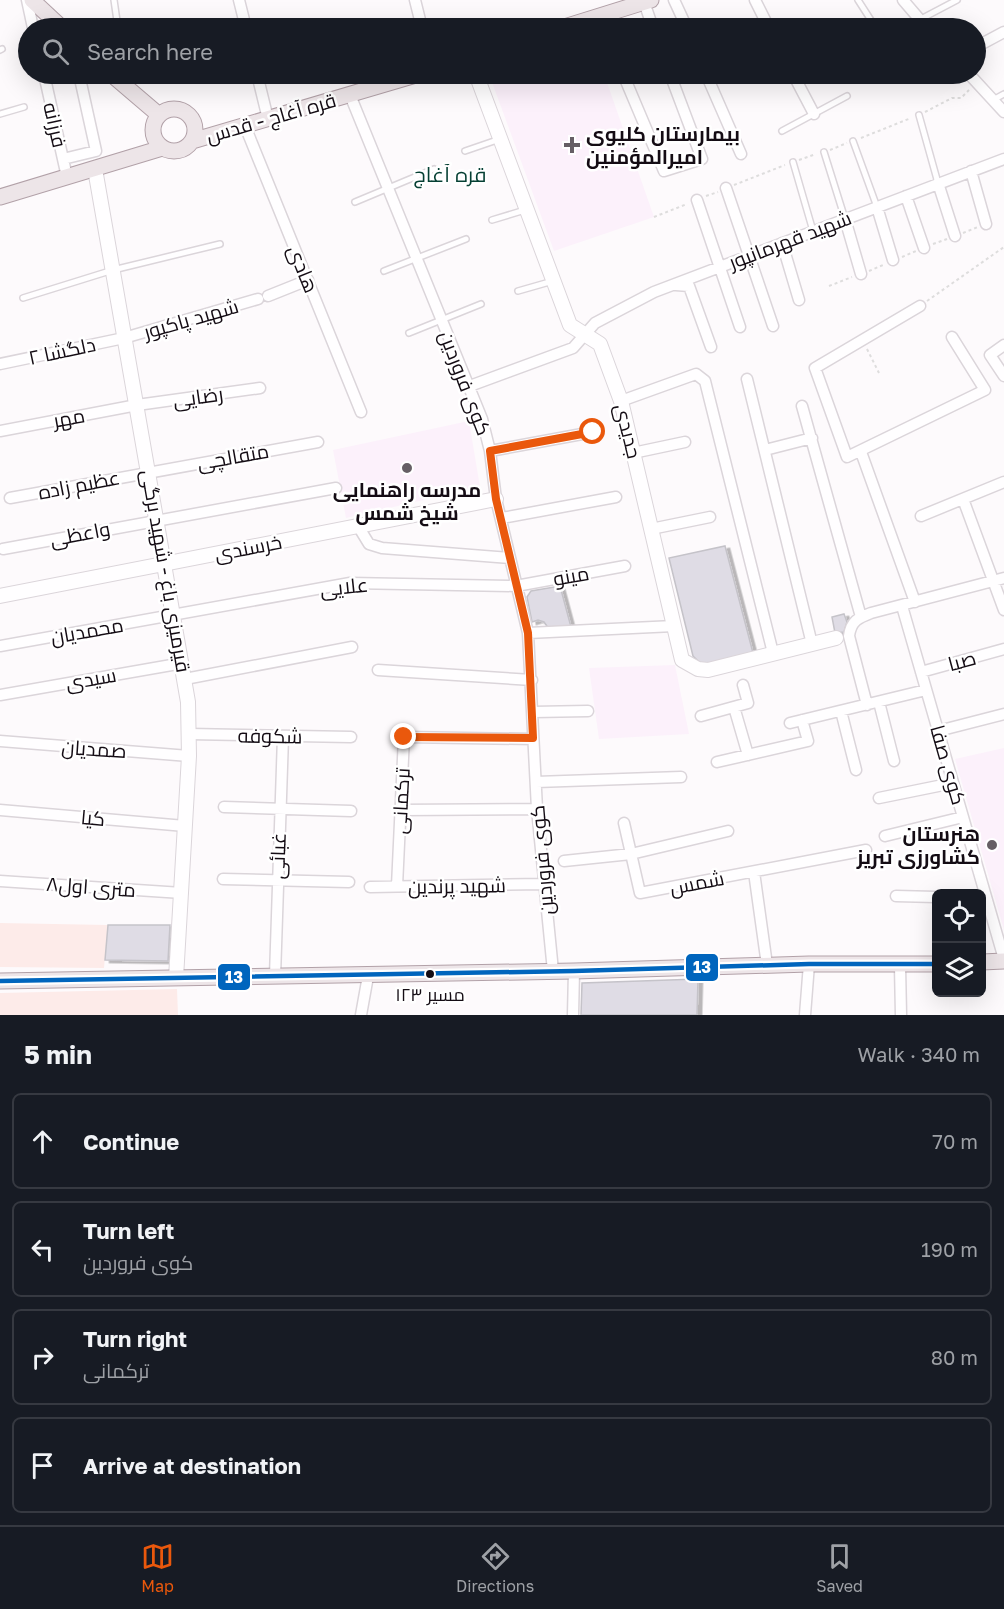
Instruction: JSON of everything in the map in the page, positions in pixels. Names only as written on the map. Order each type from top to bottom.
[{"type":"main road","points":[[32,0],[52,18]]},
{"type":"main road","points":[[607,18],[622,4],[648,1]]},
{"type":"main road","points":[[122,84],[159,115]]},
{"type":"main road","name":"قره آغاج - قدس","points":[[192,141],[386,84]]},
{"type":"main road","points":[[170,109],[183,111],[192,118],[195,129],[192,141],[184,148],[173,151],[162,147],[154,138],[153,126],[159,115],[170,109]]},
{"type":"main road","points":[[0,197],[162,147]]},
{"type":"main road","points":[[986,962],[1004,960]]},
{"type":"main road","points":[[0,981],[574,971],[809,964],[900,966],[932,964]]},
{"type":"street","points":[[27,0],[31,18]]},
{"type":"street","points":[[239,0],[244,18]]},
{"type":"street","points":[[415,0],[420,18]]},
{"type":"street","points":[[674,0],[682,18]]},
{"type":"street","points":[[754,0],[764,18]]},
{"type":"street","points":[[903,0],[918,18]]},
{"type":"street","points":[[648,1],[651,18]]},
{"type":"street","points":[[986,41],[1004,32]]},
{"type":"street","name":"فرزانه","points":[[46,84],[67,177]]},
{"type":"street","points":[[63,159],[96,151],[81,84]]},
{"type":"street","points":[[259,84],[268,119]]},
{"type":"street","name":"جدیدی","points":[[480,84],[570,325],[600,344],[621,401],[682,660],[698,669],[708,670],[842,637]]},
{"type":"street","points":[[627,84],[664,171],[702,159],[674,84]]},
{"type":"street","points":[[710,84],[741,154]]},
{"type":"street","points":[[798,84],[814,114]]},
{"type":"street","points":[[978,84],[1004,112]]},
{"type":"street","name":"کوی فروردین","points":[[350,95],[467,387],[482,418],[490,451],[496,499],[528,633],[537,809],[553,971]]},
{"type":"street","name":"هادی","points":[[245,126],[361,412]]},
{"type":"street","name":"شهید قهرمانپور","points":[[467,387],[573,348],[595,323],[672,285],[1004,159]]},
{"type":"street","name":"قیرمیزی باغ - شهید برگی","points":[[95,169],[185,679],[189,756],[176,978]]},
{"type":"street","points":[[971,171],[986,224]]},
{"type":"street","points":[[939,183],[955,236]]},
{"type":"street","points":[[726,188],[751,255],[773,326]]},
{"type":"street","points":[[906,196],[924,248]]},
{"type":"street","points":[[697,200],[740,327]]},
{"type":"street","points":[[877,207],[893,260]]},
{"type":"street","points":[[845,219],[861,274]]},
{"type":"street","points":[[782,243],[799,300]]},
{"type":"street","name":"شهید پاکپور","points":[[124,338],[263,298],[308,280]]},
{"type":"street","points":[[672,285],[689,286],[711,347]]},
{"type":"street","points":[[920,306],[815,368],[847,457],[985,390],[952,337]]},
{"type":"street","name":"دلگشا ۲","points":[[0,364],[124,338]]},
{"type":"street","points":[[1004,345],[990,356],[1004,376]]},
{"type":"street","points":[[621,401],[696,374],[705,381],[727,478],[773,653]]},
{"type":"street","points":[[747,379],[812,644]]},
{"type":"street","name":"رضایی","points":[[137,405],[260,388]]},
{"type":"street","name":"مهر","points":[[0,430],[137,405]]},
{"type":"street","points":[[802,406],[866,615]]},
{"type":"street","points":[[490,451],[593,432]]},
{"type":"street","points":[[765,450],[812,438]]},
{"type":"street","name":"متقالچی","points":[[149,472],[318,442]]},
{"type":"street","points":[[633,453],[685,442]]},
{"type":"street","points":[[861,452],[915,602]]},
{"type":"street","name":"عظیم زاده","points":[[10,498],[149,472]]},
{"type":"street","points":[[921,516],[1004,482]]},
{"type":"street","name":"واعظی","points":[[3,549],[336,488]]},
{"type":"street","points":[[502,518],[616,498]]},
{"type":"street","name":"خرسندی","points":[[0,596],[496,499]]},
{"type":"street","points":[[963,499],[999,579],[1004,610]]},
{"type":"street","points":[[651,529],[710,517]]},
{"type":"street","points":[[358,526],[369,544],[381,548],[510,558]]},
{"type":"street","name":"مینو","points":[[516,586],[625,566]]},
{"type":"street","points":[[867,705],[842,637],[850,626],[866,615],[999,579]]},
{"type":"street","name":"علایی","points":[[174,616],[350,583],[516,586]]},
{"type":"street","name":"کوی صفا","points":[[902,606],[982,889]]},
{"type":"street","name":"محمدیان","points":[[0,646],[174,616]]},
{"type":"street","points":[[528,633],[674,626]]},
{"type":"street","points":[[185,679],[352,647]]},
{"type":"street","name":"صبا","points":[[921,672],[1004,649]]},
{"type":"street","name":"سیدی","points":[[0,695],[183,663]]},
{"type":"street","points":[[378,670],[532,680]]},
{"type":"street","points":[[701,716],[748,703],[743,685]]},
{"type":"street","points":[[790,723],[926,690]]},
{"type":"street","points":[[879,702],[894,761]]},
{"type":"street","points":[[734,707],[748,755]]},
{"type":"street","points":[[533,712],[588,711]]},
{"type":"street","points":[[841,711],[856,770]]},
{"type":"street","points":[[938,731],[1004,714]]},
{"type":"street","points":[[717,762],[808,741],[802,720]]},
{"type":"street","name":"شکوفه","points":[[189,734],[351,737]]},
{"type":"street","name":"غبائی","points":[[275,976],[283,737]]},
{"type":"street","name":"ترکمانی","points":[[397,886],[404,737],[533,738]]},
{"type":"street","name":"صمدیان","points":[[0,741],[189,756]]},
{"type":"street","points":[[536,782],[681,777]]},
{"type":"street","points":[[879,798],[953,783]]},
{"type":"street","points":[[224,807],[351,811]]},
{"type":"street","points":[[400,810],[537,809]]},
{"type":"street","name":"کیا","points":[[0,810],[185,826]]},
{"type":"street","points":[[885,836],[963,817]]},
{"type":"street","points":[[624,823],[631,854]]},
{"type":"street","points":[[564,861],[631,854],[728,831]]},
{"type":"street","name":"شمس","points":[[631,854],[640,893],[866,850]]},
{"type":"street","points":[[754,872],[767,965]]},
{"type":"street","points":[[223,879],[349,882]]},
{"type":"street","name":"۸متری اول","points":[[0,881],[182,893]]},
{"type":"street","name":"شهید پرندین","points":[[369,887],[544,884]]},
{"type":"street","points":[[896,897],[932,899]]},
{"type":"street","name":"کوی صفا","points":[[986,903],[1004,960]]},
{"type":"street","points":[[806,1015],[809,964]]},
{"type":"street","points":[[900,966],[901,1015]]},
{"type":"street","points":[[573,1015],[574,971]]},
{"type":"street","points":[[361,1015],[369,975]]},
{"type":"lane","points":[[114,0],[117,18]]},
{"type":"lane","points":[[858,0],[870,18]]},
{"type":"lane","points":[[932,18],[957,0]]},
{"type":"lane","points":[[128,84],[129,91]]},
{"type":"lane","points":[[993,100],[1004,93]]},
{"type":"lane","points":[[782,131],[848,96]]},
{"type":"lane","points":[[0,114],[24,107]]},
{"type":"lane","points":[[919,115],[939,183]]},
{"type":"lane","points":[[465,151],[501,139]]},
{"type":"lane","points":[[853,141],[877,207]]},
{"type":"lane","points":[[824,152],[845,219]]},
{"type":"lane","points":[[793,162],[813,231]]},
{"type":"lane","points":[[355,202],[434,169]]},
{"type":"lane","points":[[492,220],[527,210]]},
{"type":"lane","points":[[384,271],[466,239]]},
{"type":"lane","points":[[23,298],[112,270],[220,244]]},
{"type":"lane","points":[[518,291],[554,280]]},
{"type":"lane","points":[[409,333],[481,304]]},
{"type":"path","points":[[829,286],[986,224]]},
{"type":"path","points":[[920,306],[1004,248]]},
{"type":"path","points":[[863,341],[879,373]]},
{"type":"shaded area","name":"بیمارستان کلیوی امیرالمؤمنین","points":[[493,84],[607,84],[654,217],[554,251]]},
{"type":"shaded area","name":"مدرسه راهنمایی شیخ شمس","points":[[469,421],[480,487],[346,518],[333,450]]},
{"type":"shaded area","points":[[675,665],[689,734],[599,739],[589,668]]},
{"type":"shaded area","name":"هنرستان کشاورزی تبریز","points":[[1004,748],[1004,930],[955,759]]},
{"type":"shaded area","points":[[0,923],[108,925],[104,968],[0,967]]},
{"type":"shaded area","points":[[177,989],[178,1015],[0,1015],[0,993]]},
{"type":"building","points":[[725,546],[753,653],[703,666],[693,656],[669,558]]},
{"type":"building","points":[[560,586],[571,627],[549,629],[544,622],[538,620],[532,622],[527,597],[531,591]]},
{"type":"building","points":[[844,614],[847,622],[844,632],[835,633],[832,617]]},
{"type":"building","points":[[108,925],[170,925],[168,961],[105,960]]},
{"type":"building","points":[[698,979],[697,1015],[581,1015],[582,983]]},
{"type":"transit line","name":"13","points":[[0,981],[574,971],[809,964],[932,964]]},
{"type":"place","name":"بیمارستان کلیوی امیرالمؤمنین","points":[[572,145]]},
{"type":"place","name":"مدرسه راهنمایی شیخ شمس","points":[[407,468]]},
{"type":"place","name":"هنرستان کشاورزی تبریز","points":[[992,845]]},
{"type":"place","name":"مسیر ۱۲۳","points":[[430,974]]},
{"type":"district","name":"قره آغاج","points":[[450,175]]},
{"type":"route","points":[[404,737],[533,738],[528,633],[496,499],[490,451],[593,432]]}]
